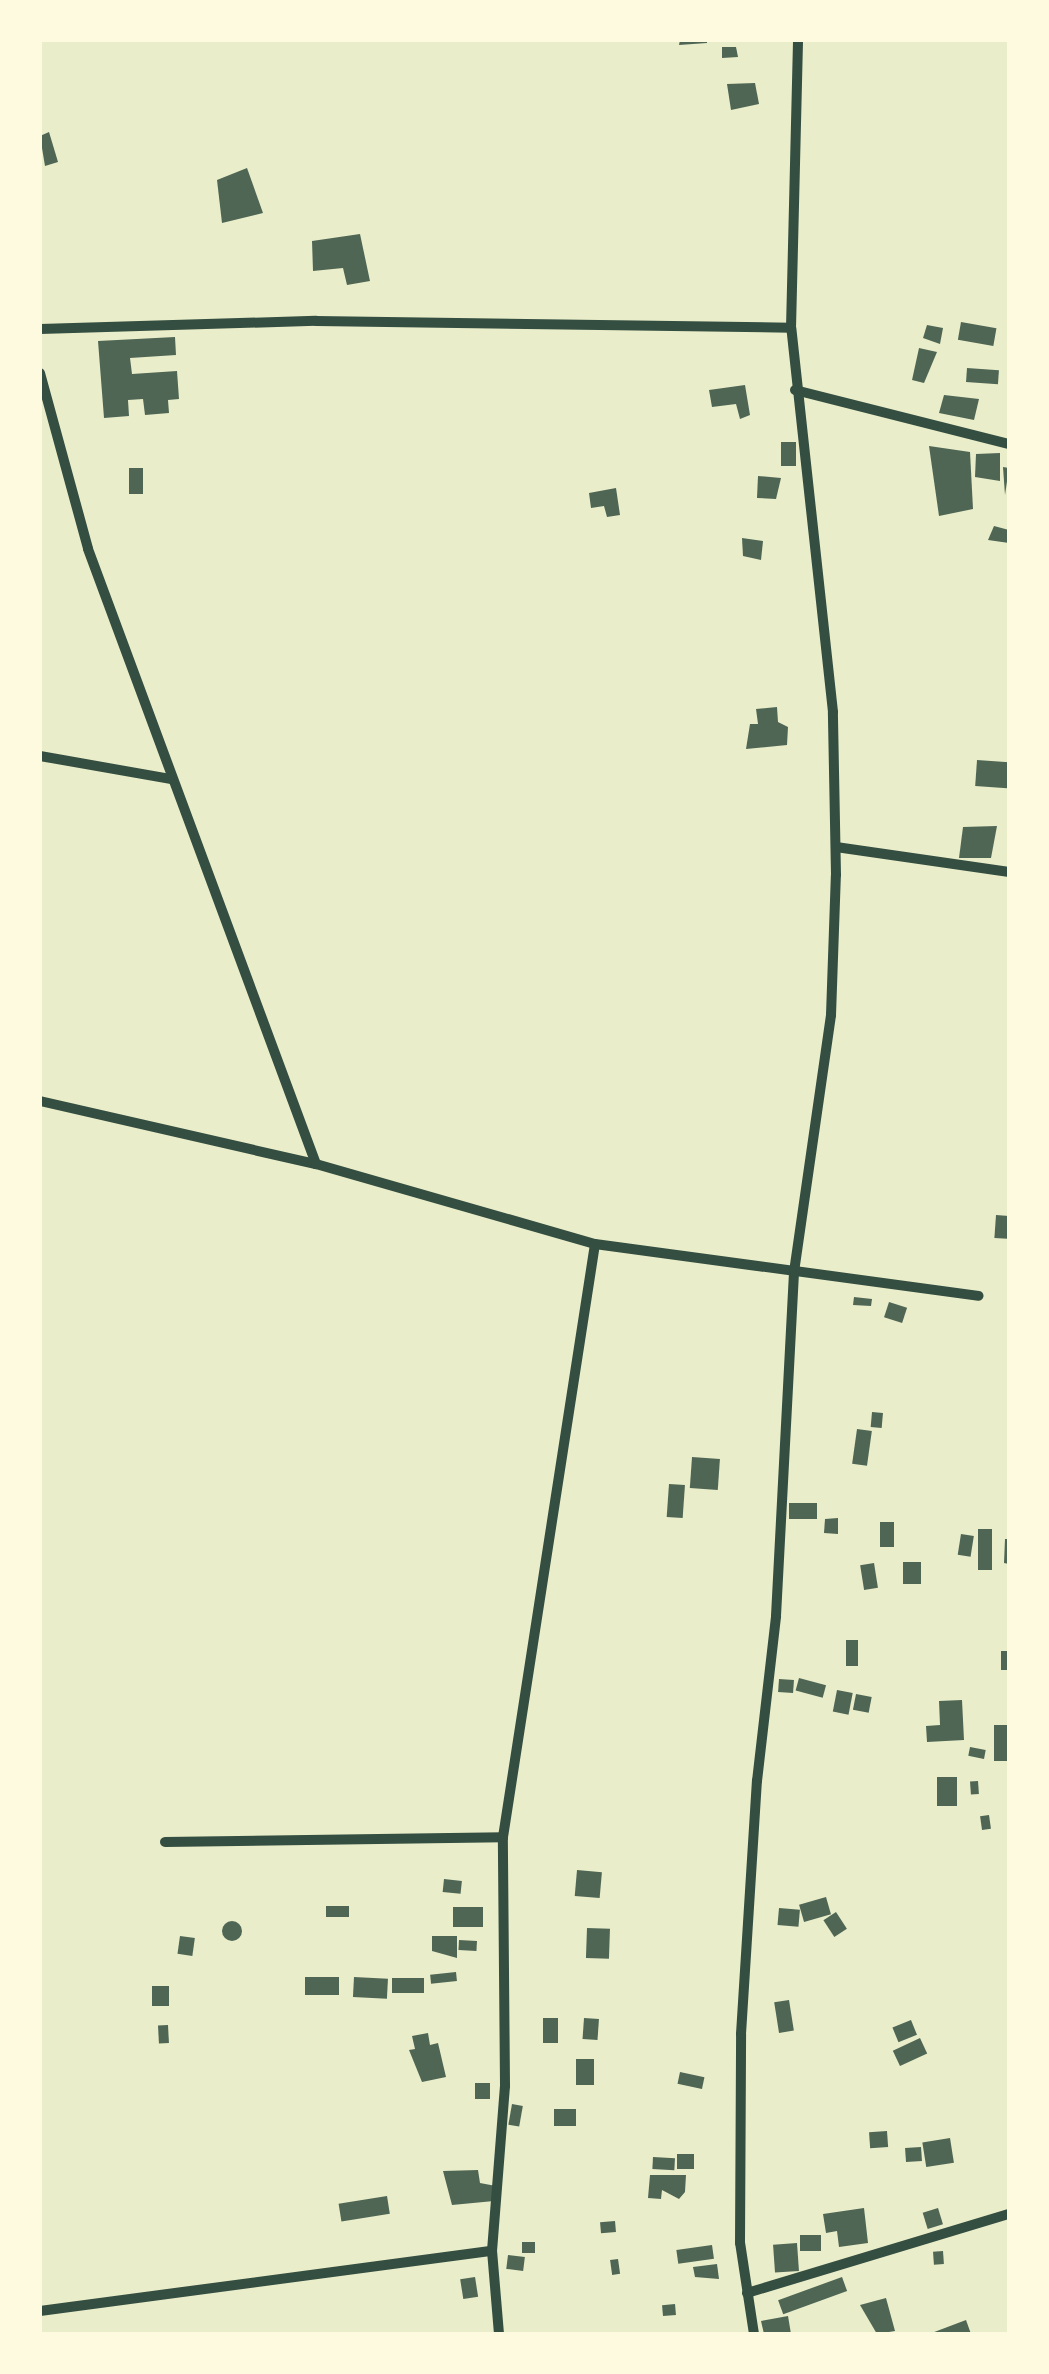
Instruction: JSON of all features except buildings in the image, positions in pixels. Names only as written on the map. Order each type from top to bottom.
[{"type":"street","points":[[754,2334],[740,2243],[741,2034],[757,1781],[776,1616],[794,1272],[831,1016],[836,847],[834,712],[795,390],[792,328],[798,40]]},
{"type":"street","points":[[40,330],[300,321],[792,328]]},
{"type":"street","points":[[40,373],[88,548],[170,779],[316,1164]]},
{"type":"street","points":[[795,390],[1009,444]]},
{"type":"street","points":[[40,756],[170,779]]},
{"type":"street","points":[[836,847],[1009,872]]},
{"type":"street","points":[[40,1101],[316,1164],[595,1244],[978,1296]]},
{"type":"street","points":[[498,2334],[492,2251],[505,2086],[504,1837],[595,1244]]},
{"type":"street","points":[[165,1842],[504,1837]]},
{"type":"street","points":[[747,2293],[1009,2214]]},
{"type":"street","points":[[40,2311],[492,2251]]}]
